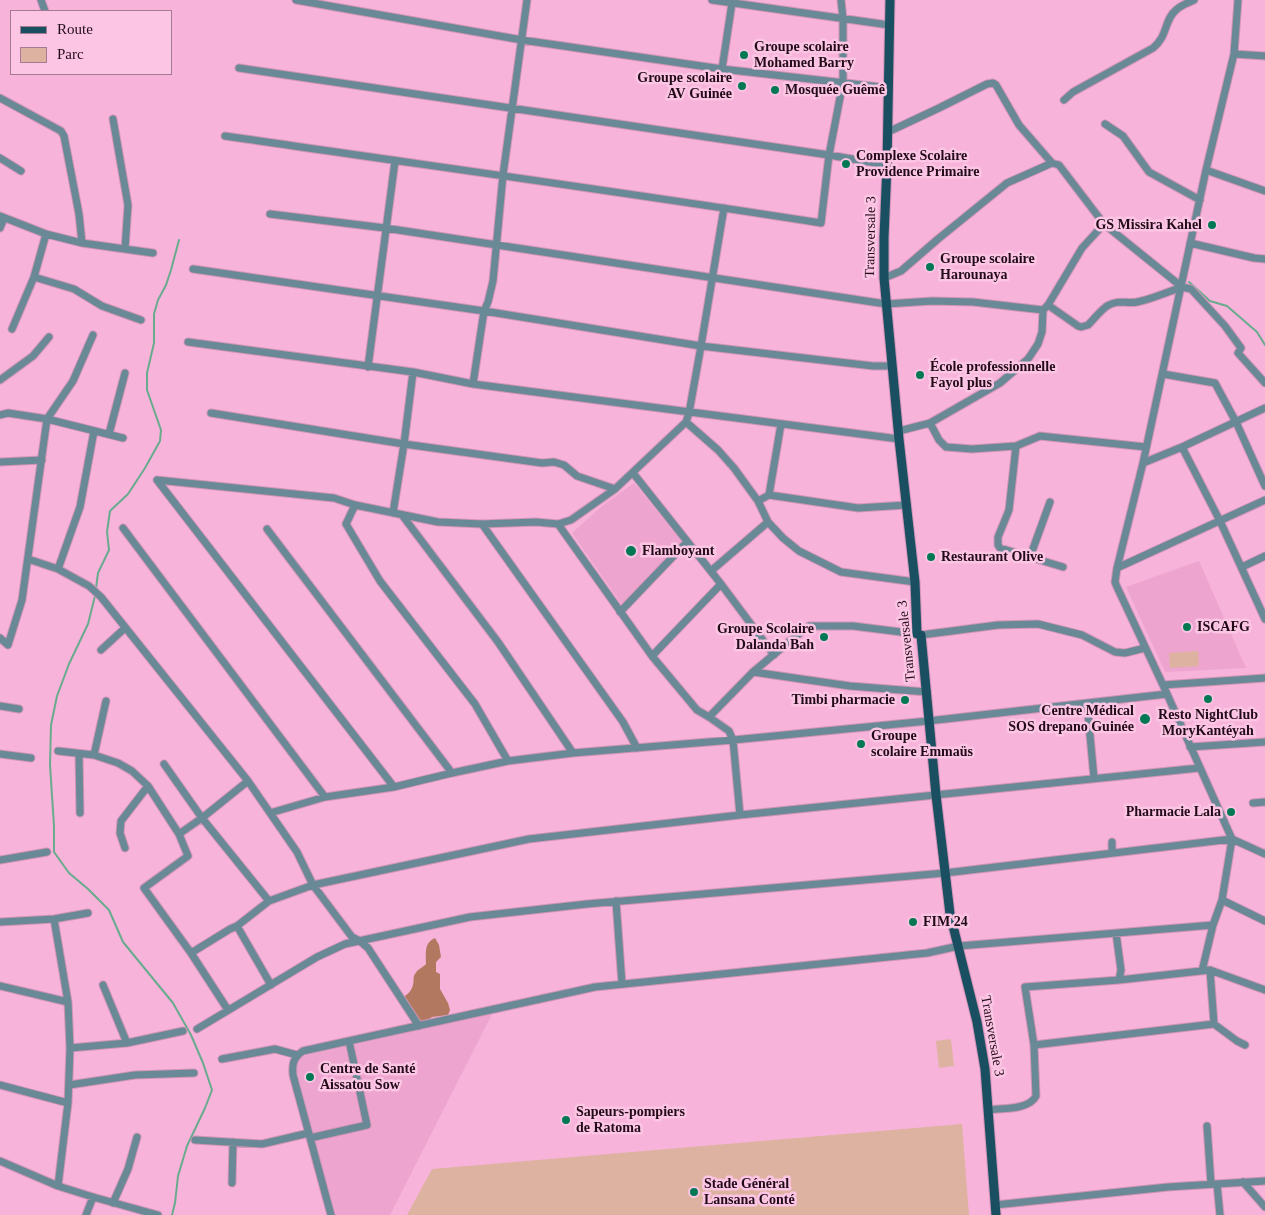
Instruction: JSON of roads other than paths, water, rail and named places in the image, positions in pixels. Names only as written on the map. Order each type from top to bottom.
[{"type":"main road","name":"Transversale 3","points":[[890,0],[884,237],[886,304],[945,873],[950,914],[978,1022],[985,1069],[995,1210]]},
{"type":"street","points":[[296,0],[522,40],[722,69],[889,88]]},
{"type":"street","points":[[474,384],[484,311],[493,281],[503,175],[528,0]]},
{"type":"street","points":[[712,0],[889,25]]},
{"type":"street","points":[[225,136],[503,175],[821,223],[829,154],[843,82],[842,0]]},
{"type":"street","points":[[1064,100],[1073,92],[1152,48],[1163,37],[1175,10],[1194,0]]},
{"type":"street","points":[[1202,971],[1213,925],[1222,900],[1232,840],[1115,582],[1182,287],[1206,170],[1234,54],[1238,0]]},
{"type":"street","points":[[722,69],[732,3]]},
{"type":"street","points":[[1234,54],[1265,56]]},
{"type":"street","points":[[239,68],[887,164]]},
{"type":"street","points":[[888,132],[987,84],[993,83],[1019,124],[1052,163],[1059,165],[1104,224],[1182,287],[1191,289],[1225,326],[1241,348],[1238,353],[1265,383]]},
{"type":"street","points":[[0,98],[62,131],[79,214],[82,243]]},
{"type":"street","points":[[113,119],[128,205],[124,249]]},
{"type":"street","points":[[1105,124],[1123,136],[1149,172],[1200,200]]},
{"type":"street","points":[[0,158],[21,171]]},
{"type":"street","points":[[368,366],[395,161]]},
{"type":"street","points":[[884,278],[901,270],[1007,183],[1052,163]]},
{"type":"street","points":[[1206,170],[1265,191]]},
{"type":"street","points":[[394,788],[157,480],[334,498],[355,505],[438,522],[482,524],[536,522],[558,524],[571,520],[616,489],[686,422],[724,208]]},
{"type":"street","points":[[270,214],[385,228],[886,304],[932,301],[973,302],[1046,308],[1081,327],[1088,326],[1105,308],[1112,304],[1120,301],[1138,302],[1182,287]]},
{"type":"street","points":[[0,228],[2,217],[46,234],[82,243],[152,253]]},
{"type":"street","points":[[188,342],[413,372],[474,384],[689,413],[899,435],[930,423],[1000,383],[1028,359],[1038,344],[1046,308],[1082,248],[1104,224]]},
{"type":"street","points":[[12,329],[34,276],[46,234]]},
{"type":"street","points":[[1190,243],[1265,259]]},
{"type":"street","points":[[193,269],[484,311],[701,346],[873,366],[892,366]]},
{"type":"street","points":[[34,276],[74,289],[102,306],[141,320]]},
{"type":"street","points":[[0,638],[8,644],[22,600],[47,419],[73,381],[93,335]]},
{"type":"street","points":[[0,380],[33,356],[49,337]]},
{"type":"street","points":[[393,513],[413,372]]},
{"type":"street","points":[[109,434],[125,373]]},
{"type":"street","points":[[1162,374],[1215,384],[1236,422],[1265,486]]},
{"type":"street","points":[[1143,463],[1265,408]]},
{"type":"street","points":[[1,414],[8,413],[47,419],[123,438]]},
{"type":"street","points":[[212,413],[404,444],[542,463],[554,462],[564,465],[578,476],[616,489]]},
{"type":"street","points":[[686,422],[718,450],[734,468],[758,502],[768,522],[799,552],[841,572],[915,582]]},
{"type":"street","points":[[930,423],[939,440],[946,447],[972,449],[1016,446],[1040,436],[1146,447]]},
{"type":"street","points":[[769,495],[781,424]]},
{"type":"street","points":[[58,569],[80,507],[94,431]]},
{"type":"street","points":[[1016,446],[1009,510],[997,541],[998,544],[1000,548],[1063,567]]},
{"type":"street","points":[[1182,447],[1220,521],[1264,616]]},
{"type":"street","points":[[0,462],[42,460]]},
{"type":"street","points":[[633,473],[721,584],[774,655]]},
{"type":"street","points":[[758,502],[769,495],[858,508],[906,505]]},
{"type":"street","points":[[1118,568],[1265,500]]},
{"type":"street","points":[[1030,557],[1050,502]]},
{"type":"street","points":[[355,505],[346,524],[380,581],[475,704],[508,761]]},
{"type":"street","points":[[402,515],[498,642],[573,753]]},
{"type":"street","points":[[711,572],[768,522]]},
{"type":"street","points":[[482,524],[623,722],[637,748]]},
{"type":"street","points":[[558,524],[652,656],[697,710],[729,731],[732,740],[740,815]]},
{"type":"street","points":[[123,528],[325,797]]},
{"type":"street","points":[[266,529],[452,772]]},
{"type":"street","points":[[620,612],[687,542]]},
{"type":"street","points":[[1242,567],[1265,556]]},
{"type":"street","points":[[28,559],[58,569],[95,590],[248,781],[297,852],[313,885],[352,937],[368,948],[420,1026]]},
{"type":"street","points":[[652,656],[721,584]]},
{"type":"street","points":[[709,717],[753,672],[809,626],[853,626],[919,635],[998,625],[1038,624],[1082,635],[1115,652],[1125,653],[1145,648]]},
{"type":"street","points":[[101,650],[126,628]]},
{"type":"street","points":[[753,672],[850,686],[927,692]]},
{"type":"street","points":[[1163,685],[1265,678]]},
{"type":"street","points":[[270,813],[325,797],[394,788],[452,772],[508,761],[573,753],[928,721],[1167,694]]},
{"type":"street","points":[[94,756],[106,701]]},
{"type":"street","points":[[1087,703],[1094,778]]},
{"type":"street","points":[[0,706],[19,709]]},
{"type":"street","points":[[1190,747],[1265,742]]},
{"type":"street","points":[[58,752],[94,756],[118,763],[132,771],[148,786],[179,834],[188,856],[144,888],[191,953],[228,1010]]},
{"type":"street","points":[[0,754],[31,758]]},
{"type":"street","points":[[79,754],[80,813]]},
{"type":"street","points":[[164,764],[202,818],[268,902]]},
{"type":"street","points":[[191,953],[237,926],[268,902],[313,885],[529,839],[936,794],[1199,768]]},
{"type":"street","points":[[179,834],[248,781]]},
{"type":"street","points":[[125,848],[120,833],[122,820],[148,786]]},
{"type":"street","points":[[1253,803],[1265,802]]},
{"type":"street","points":[[197,1029],[317,957],[345,944],[470,916],[616,901],[945,873],[1232,840],[1265,854]]},
{"type":"street","points":[[1112,842],[1112,853]]},
{"type":"street","points":[[0,860],[48,852]]},
{"type":"street","points":[[1222,900],[1265,921]]},
{"type":"street","points":[[616,901],[622,984]]},
{"type":"street","points":[[0,922],[54,919],[88,913]]},
{"type":"street","points":[[54,919],[68,1002],[70,1048],[68,1103],[58,1186]]},
{"type":"street","points":[[330,1215],[293,1075],[292,1066],[294,1059],[303,1051],[595,987],[927,953],[959,946],[1213,925]]},
{"type":"street","points":[[237,926],[271,984]]},
{"type":"street","points":[[1116,933],[1121,970],[1120,980]]},
{"type":"street","points":[[1210,970],[1214,1024]]},
{"type":"street","points":[[988,1110],[1026,1106],[1034,1101],[1036,1096],[1034,1045],[1025,986],[1120,980],[1210,970],[1265,990]]},
{"type":"street","points":[[103,985],[127,1043]]},
{"type":"street","points":[[0,986],[68,1002]]},
{"type":"street","points":[[1034,1045],[1214,1024],[1245,1045]]},
{"type":"street","points":[[70,1048],[127,1043],[183,1031]]},
{"type":"street","points":[[195,1140],[262,1144],[367,1125],[349,1041]]},
{"type":"street","points":[[222,1059],[275,1049],[297,1055]]},
{"type":"street","points":[[69,1086],[136,1076],[194,1073]]},
{"type":"street","points":[[0,1085],[68,1103]]},
{"type":"street","points":[[1207,1126],[1220,1215]]},
{"type":"street","points":[[113,1203],[128,1169],[137,1136]]},
{"type":"street","points":[[232,1183],[234,1142]]},
{"type":"street","points":[[0,1161],[58,1186],[155,1214]]},
{"type":"street","points":[[995,1210],[1082,1196],[1265,1181]]},
{"type":"street","points":[[1243,1182],[1265,1207]]},
{"type":"street","points":[[86,1215],[93,1197]]},
{"type":"waterway","points":[[96,588],[98,573],[109,550],[107,532],[110,511],[128,494],[160,441],[161,430],[147,390],[147,373],[154,343],[154,314],[158,300],[166,285],[179,240]]},
{"type":"waterway","points":[[1189,282],[1210,301],[1227,306],[1257,332],[1265,345]]},
{"type":"waterway","points":[[95,596],[88,624],[69,664],[57,696],[51,725],[50,765],[54,852],[69,873],[109,910],[123,942],[173,1003],[191,1035],[212,1090],[187,1146],[178,1176],[172,1215]]},
{"type":"place","name":"Groupe scolaire Mohamed Barry","points":[[744,55]]},
{"type":"place","name":"Groupe scolaire AV Guinée","points":[[742,86]]},
{"type":"place","name":"Mosquée Guêmê","points":[[775,90]]},
{"type":"place","name":"Complexe Scolaire Providence Primaire","points":[[846,164]]},
{"type":"place","name":"GS Missira Kahel","points":[[1212,225]]},
{"type":"place","name":"Groupe scolaire Harounaya","points":[[930,267]]},
{"type":"place","name":"École professionnelle Fayol plus","points":[[920,375]]},
{"type":"place","name":"Flamboyant","points":[[631,551]]},
{"type":"place","name":"Restaurant Olive","points":[[931,557]]},
{"type":"place","name":"ISCAFG","points":[[1187,627]]},
{"type":"place","name":"Groupe Scolaire Dalanda Bah","points":[[824,637]]},
{"type":"place","name":"Resto NightClub MoryKantéyah","points":[[1208,699]]},
{"type":"place","name":"Timbi pharmacie","points":[[905,700]]},
{"type":"place","name":"Centre Médical SOS drepano Guinée","points":[[1145,719]]},
{"type":"place","name":"Groupe scolaire Emmaüs","points":[[861,744]]},
{"type":"place","name":"Pharmacie Lala","points":[[1231,812]]},
{"type":"place","name":"FIM 24","points":[[913,922]]},
{"type":"place","name":"Centre de Santé Aissatou Sow","points":[[310,1077]]},
{"type":"place","name":"Sapeurs-pompiers de Ratoma","points":[[566,1120]]},
{"type":"place","name":"Stade Général Lansana Conté","points":[[694,1192]]}]
